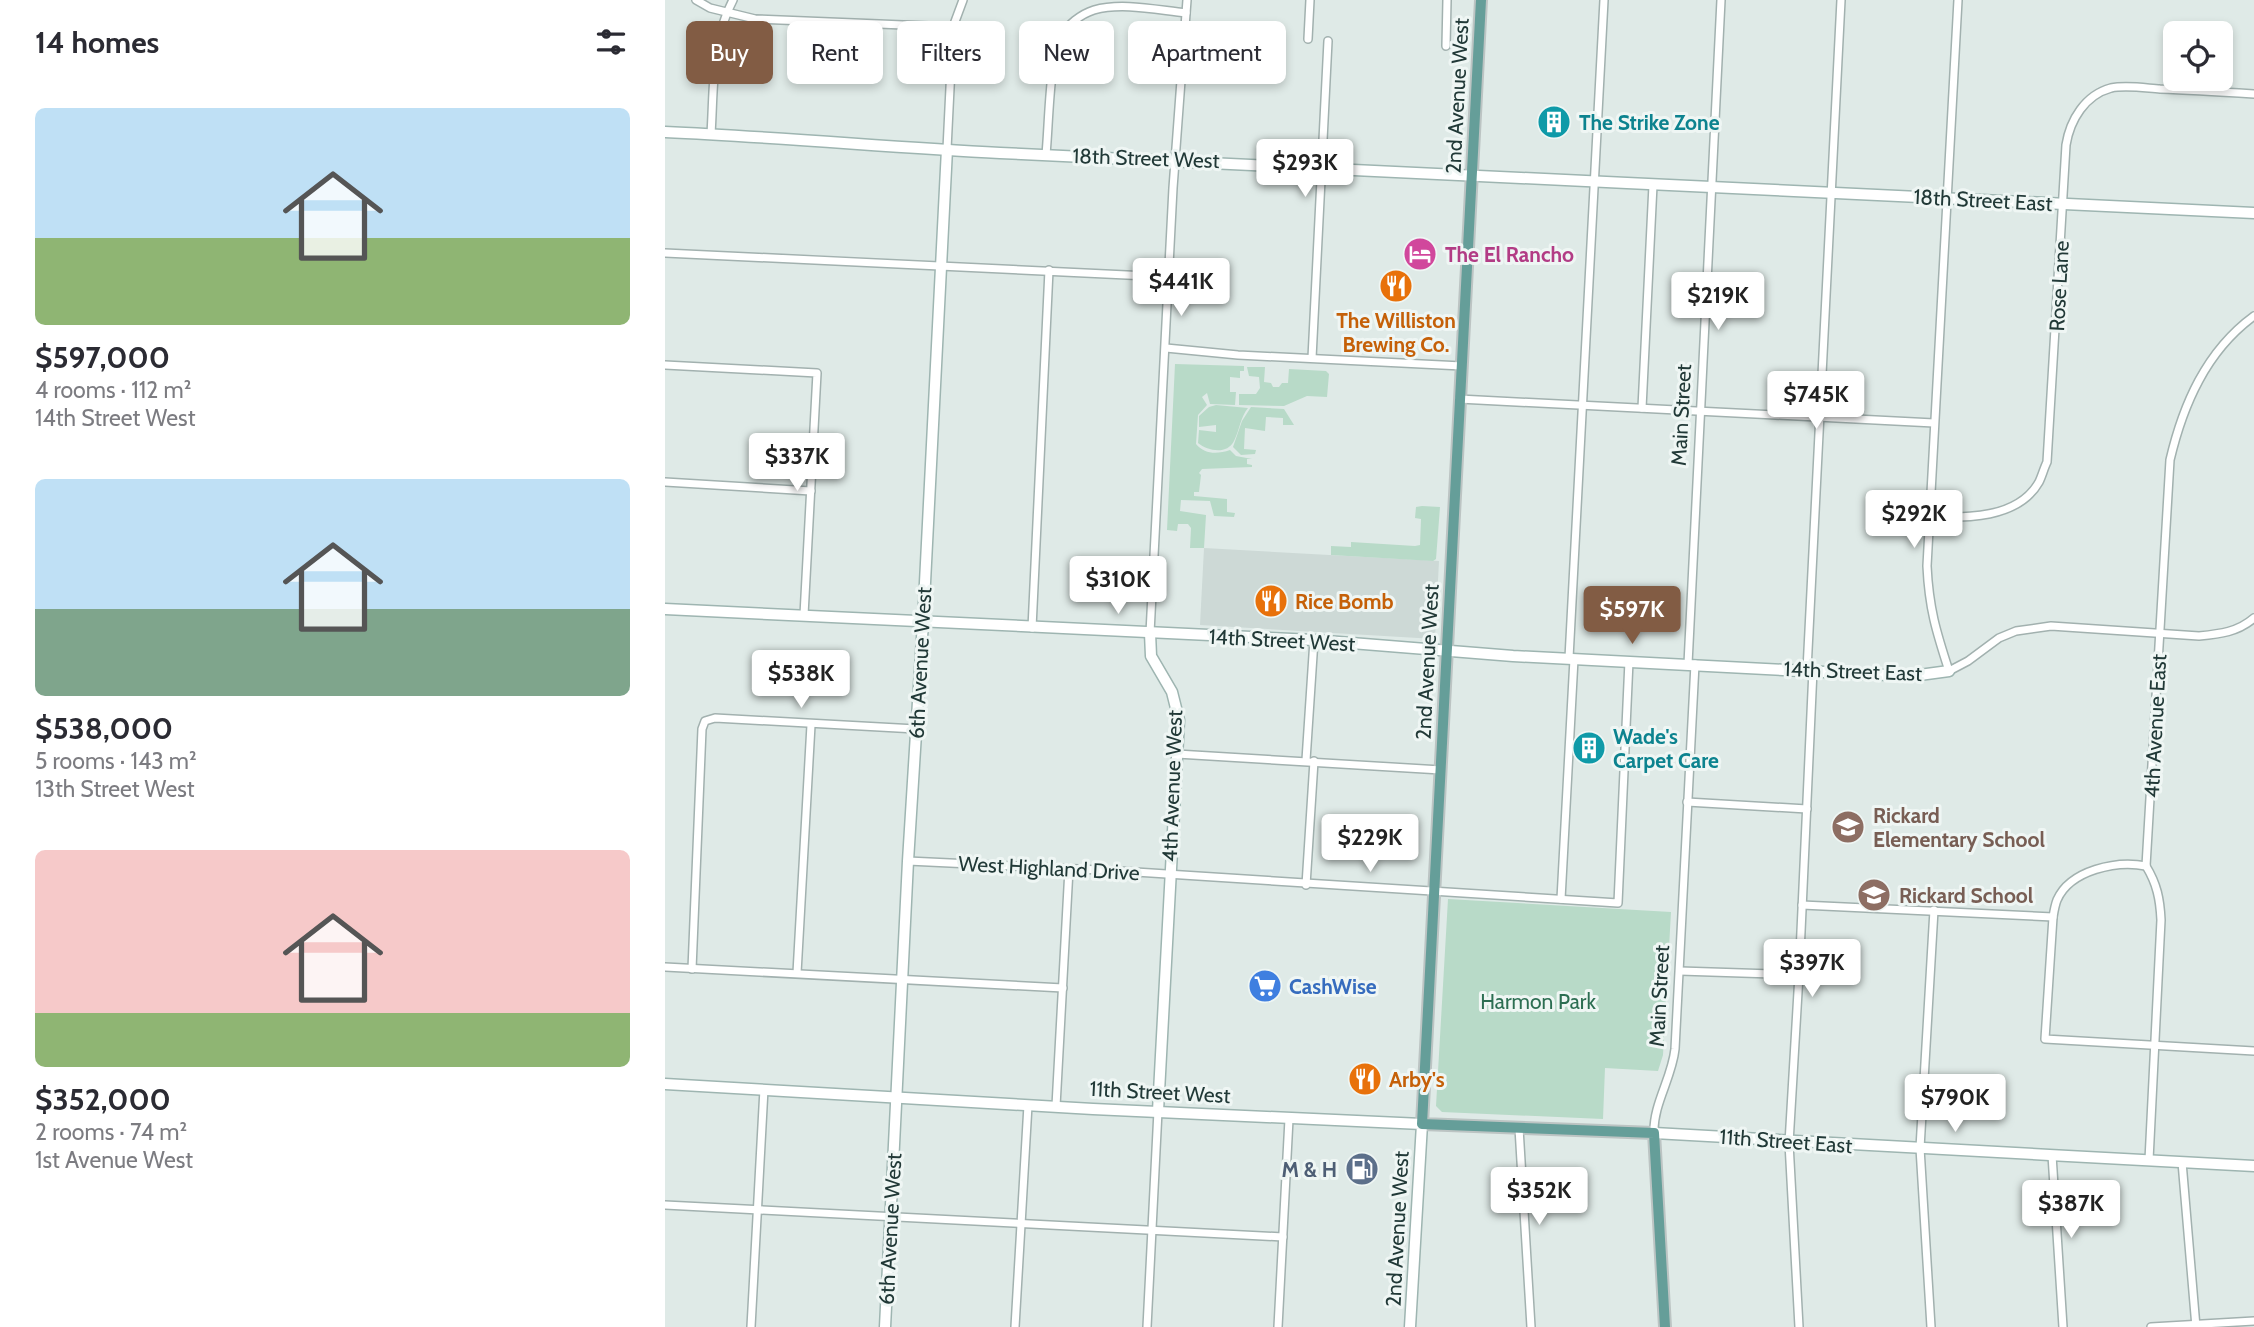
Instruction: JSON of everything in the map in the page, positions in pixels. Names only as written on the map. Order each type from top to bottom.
[{"type":"main road","name":"2nd Avenue West","points":[[1422,1124],[1481,0]]},
{"type":"main road","name":"11th Street West","points":[[1422,1124],[1654,1133]]},
{"type":"main road","name":"Main Street","points":[[1654,1133],[1665,1327]]},
{"type":"street","points":[[697,0],[710,8],[755,19],[897,25]]},
{"type":"street","points":[[711,134],[713,76],[718,40],[733,0]]},
{"type":"street","name":"6th Avenue West","points":[[955,21],[963,0]]},
{"type":"street","name":"4th Avenue West","points":[[1147,1327],[1177,754],[1177,708],[1172,692],[1151,656],[1150,633],[1175,160],[1187,0]]},
{"type":"street","points":[[1308,40],[1310,0]]},
{"type":"street","points":[[1446,46],[1447,0]]},
{"type":"street","points":[[1561,899],[1582,405],[1604,0]]},
{"type":"street","name":"Main Street","points":[[1654,1133],[1654,1118],[1674,1064],[1680,971],[1700,411],[1721,0]]},
{"type":"street","points":[[1799,1327],[1789,1143],[1807,809],[1820,417],[1841,0]]},
{"type":"street","points":[[1949,671],[1932,621],[1927,566],[1958,0]]},
{"type":"street","points":[[1046,154],[1055,57],[1062,36],[1075,20],[1094,10],[1125,8],[1186,13]]},
{"type":"street","points":[[1312,358],[1328,41]]},
{"type":"street","name":"6th Avenue West","points":[[885,1327],[950,84]]},
{"type":"street","name":"Rose Lane","points":[[1930,517],[1966,518],[1987,515],[2025,498],[2038,483],[2047,461],[2068,131],[2089,99],[2111,89],[2134,87],[2254,94]]},
{"type":"street","name":"18th Street West","points":[[665,132],[947,149],[1711,187]]},
{"type":"street","points":[[1642,408],[1653,185]]},
{"type":"street","name":"18th Street East","points":[[1711,187],[2254,213]]},
{"type":"street","points":[[665,253],[1169,277]]},
{"type":"street","points":[[1032,628],[1049,270]]},
{"type":"street","name":"4th Avenue East","points":[[2149,1160],[2160,900],[2155,881],[2146,866],[2170,460],[2178,424],[2196,384],[2218,350],[2242,324],[2254,316]]},
{"type":"street","points":[[1166,348],[1238,355],[1462,366]]},
{"type":"street","points":[[665,365],[817,373],[804,615]]},
{"type":"street","points":[[1459,399],[1934,423]]},
{"type":"street","points":[[665,482],[811,491]]},
{"type":"street","name":"14th Street West","points":[[665,609],[1314,640],[1447,651],[1692,664]]},
{"type":"street","name":"14th Street East","points":[[1692,664],[1912,676],[1949,671],[1968,661],[1999,638],[2016,631],[2051,626],[2199,636],[2223,634],[2254,619]]},
{"type":"street","points":[[1306,885],[1314,640]]},
{"type":"street","name":"West Highland Drive","points":[[908,861],[1618,903],[1629,661]]},
{"type":"street","points":[[692,969],[703,725],[708,719],[916,729]]},
{"type":"street","points":[[797,973],[811,725]]},
{"type":"street","points":[[1177,754],[1441,770]]},
{"type":"street","points":[[1687,802],[1807,809]]},
{"type":"street","points":[[2146,866],[2110,866],[2085,873],[2067,885],[2057,900],[2053,917],[2045,1039],[2254,1051]]},
{"type":"street","points":[[1056,1106],[1069,869]]},
{"type":"street","points":[[1802,905],[1934,909],[2053,917]]},
{"type":"street","points":[[1931,1327],[1920,1148],[1934,909]]},
{"type":"street","points":[[665,967],[1063,988]]},
{"type":"street","points":[[1680,971],[1799,975]]},
{"type":"street","name":"11th Street West","points":[[665,1084],[1422,1124]]},
{"type":"street","points":[[751,1327],[764,1089]]},
{"type":"street","points":[[1016,1327],[1028,1105]]},
{"type":"street","points":[[1278,1327],[1289,1119]]},
{"type":"street","name":"2nd Avenue West","points":[[1411,1327],[1422,1124]]},
{"type":"street","points":[[1519,1128],[1531,1327]]},
{"type":"street","name":"11th Street East","points":[[1654,1133],[1789,1143],[2254,1166]]},
{"type":"street","points":[[2052,1155],[2063,1327]]},
{"type":"street","points":[[2182,1162],[2195,1326]]},
{"type":"street","points":[[665,1205],[1283,1237]]},
{"type":"street","points":[[2151,1327],[2254,1321]]},
{"type":"shaded area","points":[[1204,548],[1439,561],[1435,639],[1200,625]]},
{"type":"green space","points":[[1175,364],[1244,366],[1244,371],[1240,371],[1240,378],[1230,377],[1230,392],[1236,392],[1235,405],[1210,404],[1207,393],[1202,397],[1207,405],[1198,415],[1196,444],[1200,448],[1212,453],[1230,450],[1236,456],[1252,459],[1247,459],[1247,464],[1252,467],[1202,469],[1199,473],[1199,492],[1194,492],[1194,496],[1227,499],[1227,512],[1235,513],[1234,517],[1214,516],[1210,501],[1181,500],[1180,511],[1206,515],[1204,548],[1190,548],[1191,528],[1188,524],[1178,524],[1177,531],[1167,530]]},
{"type":"green space","points":[[1247,367],[1265,367],[1264,382],[1271,383],[1273,387],[1288,383],[1289,369],[1326,371],[1329,374],[1327,397],[1307,396],[1284,406],[1239,405],[1239,394],[1256,394],[1260,388],[1259,377],[1249,376]]},
{"type":"green space","points":[[1216,405],[1248,408],[1234,441],[1222,450],[1212,450],[1198,443],[1199,430],[1216,432],[1216,425],[1199,427],[1199,416],[1209,407]]},
{"type":"green space","points":[[1251,407],[1284,409],[1294,425],[1283,425],[1283,418],[1266,417],[1265,431],[1245,428],[1244,449],[1256,450],[1255,454],[1241,455],[1233,447],[1242,421]]},
{"type":"green space","points":[[1416,507],[1440,507],[1436,559],[1433,561],[1331,555],[1331,546],[1351,547],[1351,542],[1420,545],[1421,519],[1415,518]]},
{"type":"green space","name":"Harmon Park","points":[[1448,899],[1671,912],[1663,1055],[1658,1071],[1605,1068],[1603,1119],[1442,1112],[1436,1106]]},
{"type":"place","name":"The Strike Zone","points":[[1554,122]]},
{"type":"place","name":"The El Rancho","points":[[1420,254]]},
{"type":"place","name":"The Williston Brewing Co.","points":[[1396,286]]},
{"type":"place","name":"Rice Bomb","points":[[1271,601]]},
{"type":"place","name":"Wade's Carpet Care","points":[[1589,748]]},
{"type":"place","name":"Rickard Elementary School","points":[[1848,827]]},
{"type":"place","name":"Rickard School","points":[[1874,895]]},
{"type":"place","name":"CashWise","points":[[1265,986]]},
{"type":"place","name":"Arby's","points":[[1365,1079]]},
{"type":"place","name":"M & H","points":[[1362,1169]]}]
